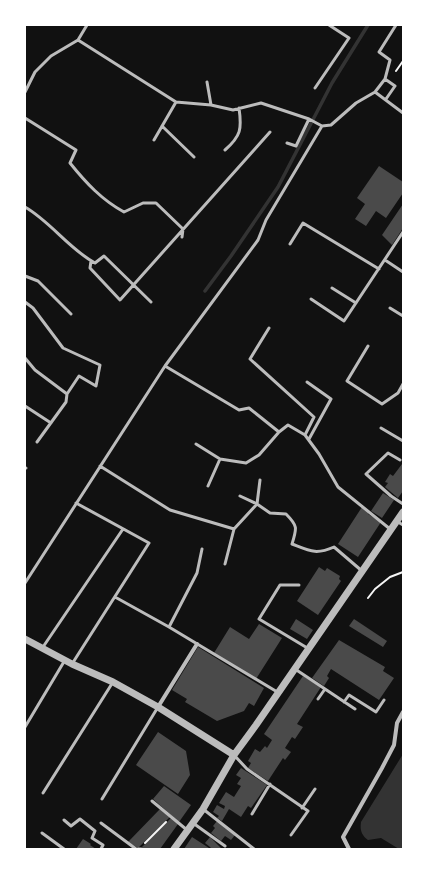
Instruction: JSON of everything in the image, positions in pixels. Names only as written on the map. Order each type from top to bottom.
[{"type":"street","points":[[174,849],[203,809],[234,755],[279,693],[403,512]]},
{"type":"street","points":[[25,639],[43,647],[72,664],[113,682],[158,707],[234,755]]},
{"type":"street","points":[[158,707],[197,644]]},
{"type":"street","points":[[349,849],[343,837],[394,745],[397,724],[403,712]]},
{"type":"lane","points":[[25,92],[35,72],[51,56],[78,40],[87,25]]},
{"type":"lane","points":[[315,88],[349,38],[329,25]]},
{"type":"lane","points":[[78,40],[176,102],[210,105],[233,110],[261,103],[308,119],[322,126],[331,126],[356,103],[376,92],[384,79],[390,60],[379,52],[396,25]]},
{"type":"lane","points":[[384,79],[395,86],[386,99]]},
{"type":"lane","points":[[207,82],[210,105]]},
{"type":"lane","points":[[376,92],[403,113]]},
{"type":"lane","points":[[154,140],[176,102]]},
{"type":"lane","points":[[225,150],[237,139],[241,125],[239,108]]},
{"type":"lane","points":[[25,118],[76,150],[70,163],[82,178],[107,202],[124,212],[143,203],[156,203],[183,229]]},
{"type":"lane","points":[[287,143],[296,146],[308,119]]},
{"type":"lane","points":[[162,126],[194,157]]},
{"type":"lane","points":[[25,583],[165,366],[255,246],[266,220],[322,126]]},
{"type":"lane","points":[[91,261],[90,268],[120,300],[270,132]]},
{"type":"lane","points":[[25,207],[37,214],[83,257],[95,263],[104,256],[151,302]]},
{"type":"lane","points":[[290,244],[303,223],[378,270]]},
{"type":"lane","points":[[182,237],[183,229]]},
{"type":"lane","points":[[311,299],[344,321],[403,232]]},
{"type":"lane","points":[[385,260],[403,272]]},
{"type":"lane","points":[[25,276],[38,281],[71,314]]},
{"type":"lane","points":[[332,288],[356,303]]},
{"type":"lane","points":[[25,302],[33,308],[62,348],[100,365],[96,386],[79,376],[67,394],[66,402],[37,442]]},
{"type":"lane","points":[[390,308],[403,316]]},
{"type":"lane","points":[[269,328],[250,359],[314,417],[305,435]]},
{"type":"lane","points":[[368,346],[347,382],[382,404],[398,393],[403,384]]},
{"type":"lane","points":[[25,358],[34,370],[67,394]]},
{"type":"lane","points":[[165,366],[239,410],[249,408],[279,432]]},
{"type":"lane","points":[[307,382],[331,400],[309,439]]},
{"type":"lane","points":[[25,406],[51,423]]},
{"type":"lane","points":[[196,444],[220,458],[246,463],[259,455],[279,432],[288,425],[309,439],[338,488],[390,529]]},
{"type":"lane","points":[[380,428],[403,441]]},
{"type":"lane","points":[[400,460],[388,453],[366,474],[391,496],[403,504]]},
{"type":"lane","points":[[208,486],[220,458]]},
{"type":"lane","points":[[100,466],[170,510],[234,529]]},
{"type":"lane","points":[[225,564],[234,529],[257,504],[260,480]]},
{"type":"lane","points":[[240,496],[257,504],[270,513],[286,514],[295,523],[296,530],[292,544],[307,550],[321,552],[334,546],[362,571]]},
{"type":"lane","points":[[72,664],[149,543],[76,503]]},
{"type":"lane","points":[[396,521],[403,525]]},
{"type":"lane","points":[[43,647],[123,529]]},
{"type":"lane","points":[[169,627],[197,573],[202,549]]},
{"type":"lane","points":[[299,585],[280,585],[259,619],[309,649]]},
{"type":"lane","points":[[115,598],[169,627],[279,693]]},
{"type":"lane","points":[[25,727],[65,660]]},
{"type":"lane","points":[[295,669],[355,709]]},
{"type":"lane","points":[[43,793],[113,682]]},
{"type":"lane","points":[[318,700],[325,689]]},
{"type":"lane","points":[[344,702],[349,695],[376,712],[384,700]]},
{"type":"lane","points":[[102,799],[158,707]]},
{"type":"lane","points":[[234,755],[247,769],[302,808],[308,810],[291,835]]},
{"type":"lane","points":[[252,814],[270,784]]},
{"type":"lane","points":[[302,808],[315,789]]},
{"type":"lane","points":[[152,800],[187,830]]},
{"type":"lane","points":[[203,809],[254,849]]},
{"type":"lane","points":[[64,820],[71,826],[80,819],[95,831],[92,838],[103,845],[101,849]]},
{"type":"lane","points":[[101,823],[139,849]]},
{"type":"lane","points":[[193,823],[225,846]]},
{"type":"lane","points":[[42,833],[64,849]]},
{"type":"path","points":[[368,598],[375,589],[390,577],[403,572]]},
{"type":"path","points":[[139,849],[171,817]]},
{"type":"shaded area","points":[[403,754],[403,849],[399,849],[381,838],[368,840],[362,834],[361,822]]},
{"type":"building","points":[[379,166],[403,182],[403,193],[386,218],[376,211],[366,226],[355,219],[365,204],[357,198]]},
{"type":"building","points":[[403,204],[403,228],[392,245],[382,235]]},
{"type":"building","points":[[402,464],[403,491],[398,498],[385,487],[388,483],[385,482],[390,474],[393,476]]},
{"type":"building","points":[[383,493],[394,500],[382,518],[371,511]]},
{"type":"building","points":[[362,507],[369,512],[368,514],[381,522],[358,557],[338,544]]},
{"type":"building","points":[[319,567],[325,571],[327,568],[340,576],[339,579],[341,581],[318,615],[297,601]]},
{"type":"building","points":[[296,619],[313,630],[307,639],[290,629]]},
{"type":"building","points":[[354,619],[387,641],[383,647],[349,626]]},
{"type":"building","points":[[259,624],[282,638],[256,679],[214,653],[230,627],[249,639]]},
{"type":"building","points":[[339,640],[385,667],[383,671],[394,678],[379,700],[331,669],[327,676],[329,678],[324,686],[312,678]]},
{"type":"building","points":[[198,647],[264,688],[254,706],[249,703],[244,711],[217,721],[185,702],[187,699],[172,690]]},
{"type":"building","points":[[303,676],[321,687],[297,724],[303,727],[295,739],[292,737],[285,748],[291,752],[285,760],[283,758],[268,781],[248,768],[251,763],[248,761],[255,749],[260,752],[265,746],[267,748],[272,740],[264,734]]},
{"type":"building","points":[[158,732],[186,751],[190,775],[178,794],[136,765]]},
{"type":"building","points":[[241,768],[267,785],[251,808],[248,806],[241,817],[229,809],[222,821],[217,818],[219,816],[213,812],[217,805],[224,809],[225,806],[219,803],[226,792],[234,797],[241,786],[237,784],[241,778],[236,775]]},
{"type":"building","points":[[164,786],[191,805],[179,822],[153,799]]},
{"type":"building","points":[[160,809],[170,817],[138,848],[128,842]]},
{"type":"building","points":[[171,818],[178,824],[160,849],[141,848]]},
{"type":"building","points":[[217,821],[235,835],[231,840],[225,836],[221,841],[211,833],[215,828],[213,826]]},
{"type":"building","points":[[192,837],[209,848],[209,849],[184,849]]},
{"type":"building","points":[[210,837],[222,849],[212,849],[205,843]]},
{"type":"building","points":[[83,839],[91,844],[90,845],[96,849],[76,849]]},
{"type":"waterway","points":[[205,291],[278,187],[332,83],[368,25]]}]
